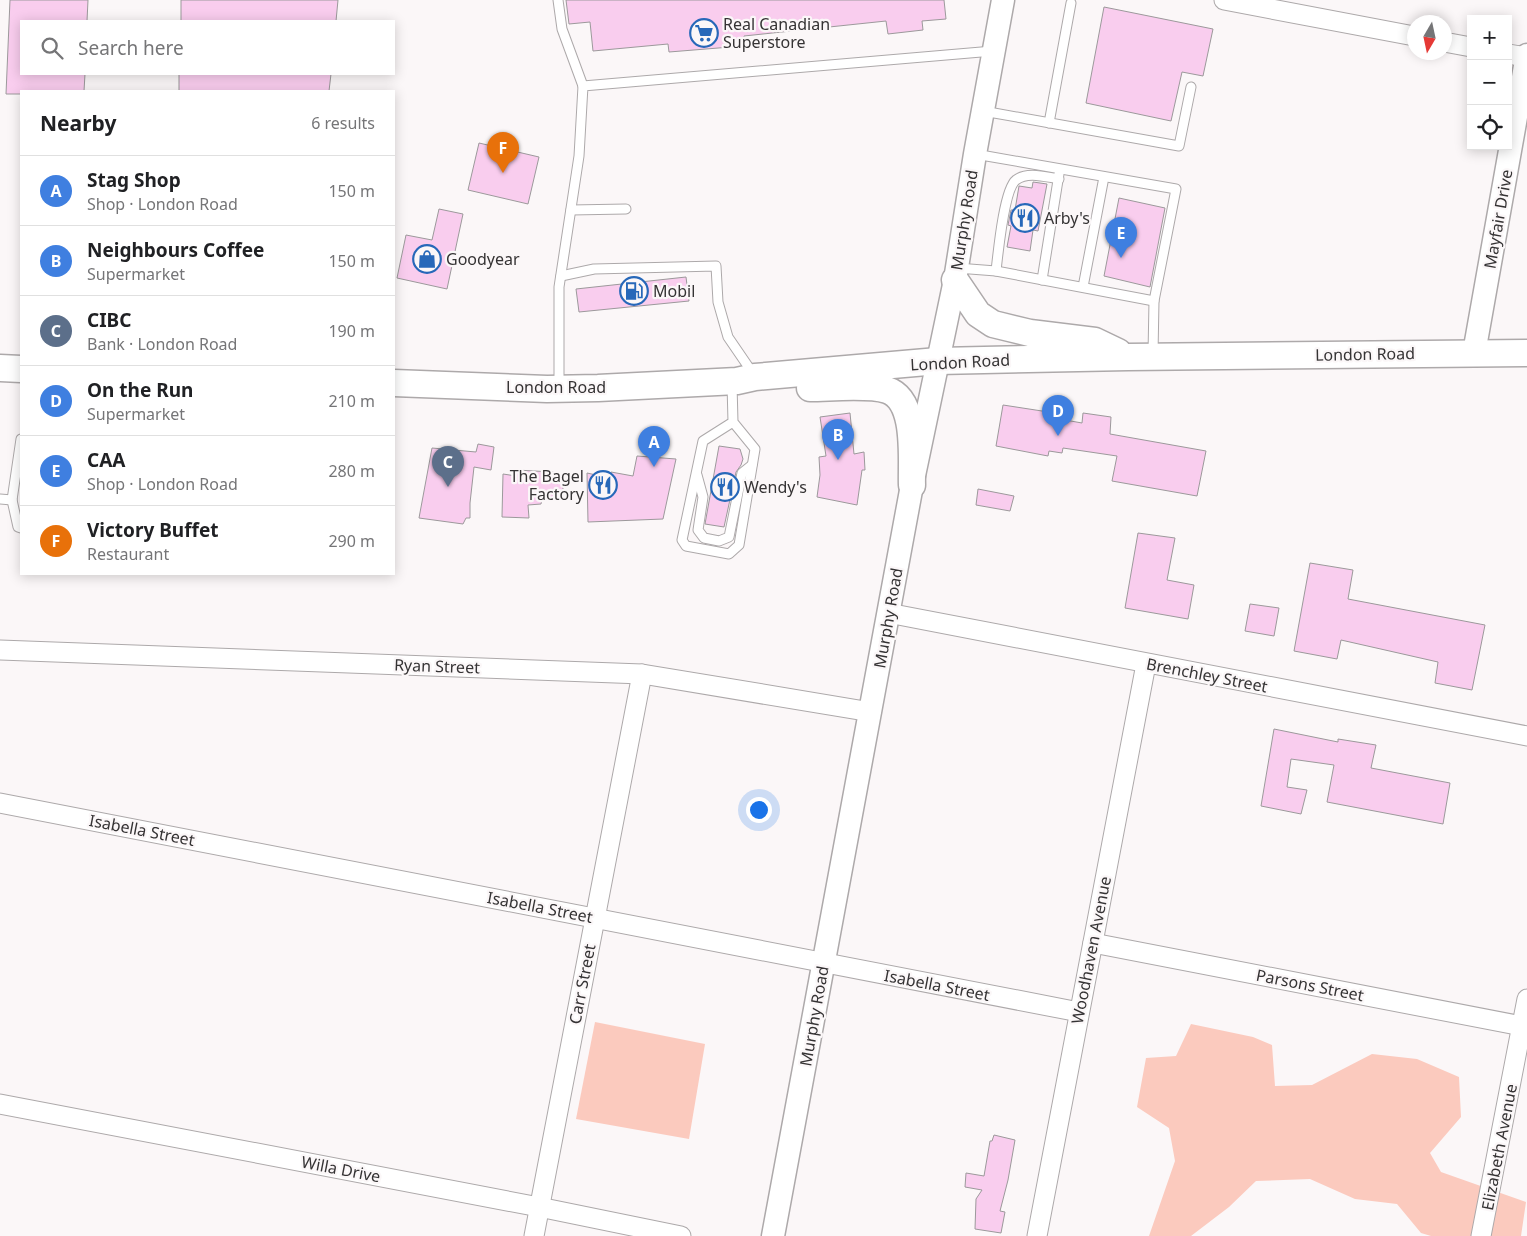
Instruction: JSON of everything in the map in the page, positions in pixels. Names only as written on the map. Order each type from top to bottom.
[{"type":"main road","points":[[956,274],[967,300],[986,321],[1002,327],[1030,333],[1095,341],[1141,357]]},
{"type":"main road","name":"London Road","points":[[395,383],[598,388],[741,380],[938,362],[1141,357],[1527,354]]},
{"type":"main road","points":[[0,368],[20,369]]},
{"type":"main road","points":[[741,380],[787,388],[874,388],[892,392],[902,401],[909,416],[912,485]]},
{"type":"street","name":"Murphy Road","points":[[773,1236],[912,485],[956,274],[982,111],[1003,0]]},
{"type":"street","points":[[1224,0],[1269,4],[1407,34]]},
{"type":"street","points":[[1452,43],[1467,46]]},
{"type":"street","points":[[1512,54],[1527,56]]},
{"type":"street","name":"Mayfair Drive","points":[[1474,353],[1527,56]]},
{"type":"street","name":"Brenchley Street","points":[[888,613],[1527,736]]},
{"type":"street","name":"Ryan Street","points":[[0,650],[642,674],[871,712]]},
{"type":"street","name":"Woodhaven Avenue","points":[[1037,1236],[1146,664]]},
{"type":"street","name":"Carr Street","points":[[534,1236],[642,674]]},
{"type":"street","name":"Isabella Street","points":[[0,803],[1079,1012]]},
{"type":"street","name":"Parsons Street","points":[[1093,943],[1496,1022],[1525,1026]]},
{"type":"street","name":"Elizabeth Avenue","points":[[1481,1236],[1525,1026],[1527,999]]},
{"type":"street","name":"Willa Drive","points":[[0,1104],[681,1236]]},
{"type":"lane","points":[[558,0],[562,29],[583,86],[579,156],[559,287],[559,388]]},
{"type":"lane","points":[[1049,123],[1072,2]]},
{"type":"lane","points":[[583,86],[993,51]]},
{"type":"lane","points":[[982,111],[1179,146],[1190,87]]},
{"type":"lane","points":[[975,154],[1176,189],[1141,357]]},
{"type":"lane","points":[[1042,280],[1060,169]]},
{"type":"lane","points":[[996,272],[1001,230],[1010,189],[1016,180],[1025,176],[1036,175],[1059,179]]},
{"type":"lane","points":[[1083,287],[1104,177]]},
{"type":"lane","points":[[571,210],[626,209]]},
{"type":"lane","points":[[561,276],[594,269],[716,266],[718,302],[741,380],[733,422],[703,441],[682,540],[686,546],[729,554],[739,545],[755,449],[733,422]]},
{"type":"lane","points":[[956,274],[996,272],[1154,301]]},
{"type":"lane","points":[[20,446],[12,500],[18,527],[20,528]]},
{"type":"lane","points":[[697,473],[703,497],[698,530],[704,538],[719,541],[729,537],[742,473],[752,465]]},
{"type":"lane","points":[[0,499],[12,500]]},
{"type":"shaded area","points":[[595,1022],[705,1044],[689,1139],[576,1119]]},
{"type":"shaded area","points":[[1191,1024],[1253,1037],[1272,1045],[1275,1086],[1312,1085],[1372,1054],[1417,1059],[1459,1077],[1461,1117],[1430,1153],[1441,1172],[1526,1202],[1521,1236],[1431,1236],[1421,1233],[1397,1204],[1355,1199],[1310,1179],[1256,1181],[1229,1207],[1191,1236],[1149,1236],[1175,1161],[1169,1128],[1137,1107],[1146,1058],[1176,1056]]},
{"type":"building","points":[[10,0],[88,0],[87,20],[20,20],[20,75],[85,75],[84,90],[20,90],[20,94],[6,94]]},
{"type":"building","points":[[181,0],[338,0],[336,20],[181,20]]},
{"type":"building","points":[[566,0],[944,0],[946,19],[922,21],[923,30],[888,34],[886,21],[744,36],[743,46],[669,52],[668,44],[593,51],[590,22],[569,24]]},
{"type":"building","points":[[1104,7],[1213,29],[1203,76],[1182,72],[1171,121],[1086,103]]},
{"type":"building","points":[[179,75],[331,75],[329,90],[179,90]]},
{"type":"building","points":[[479,143],[539,157],[528,204],[468,190]]},
{"type":"building","name":"Arby's","points":[[1033,182],[1047,184],[1038,231],[1033,230],[1030,251],[1007,247],[1011,226],[1008,225],[1011,210],[1015,210],[1019,186],[1032,188]]},
{"type":"building","points":[[1119,198],[1165,208],[1150,287],[1104,276]]},
{"type":"building","name":"Goodyear","points":[[439,209],[463,214],[447,289],[397,278],[406,235],[432,240]]},
{"type":"building","points":[[686,277],[689,301],[579,312],[576,289]]},
{"type":"building","points":[[1003,405],[1055,413],[1054,418],[1082,423],[1083,413],[1111,417],[1110,434],[1206,451],[1197,496],[1112,481],[1117,456],[1063,448],[1062,453],[1049,451],[1048,456],[996,446]]},
{"type":"building","points":[[850,413],[854,454],[864,452],[865,470],[862,470],[857,505],[817,497],[820,475],[819,457],[826,456],[820,417]]},
{"type":"building","points":[[478,444],[494,447],[491,470],[474,467],[470,518],[466,518],[463,524],[419,518],[432,448],[476,452]]},
{"type":"building","name":"Wendy's","points":[[719,446],[740,449],[743,459],[736,472],[724,527],[705,524]]},
{"type":"building","points":[[637,456],[676,459],[663,519],[588,522],[587,473],[610,478],[611,472],[633,476]]},
{"type":"building","points":[[516,470],[553,472],[563,476],[563,500],[542,499],[541,504],[528,505],[529,518],[502,517],[503,474],[516,476]]},
{"type":"building","points":[[978,489],[1014,496],[1010,511],[976,505]]},
{"type":"building","points":[[1138,533],[1175,538],[1167,580],[1194,585],[1188,619],[1125,608]]},
{"type":"building","points":[[1310,563],[1353,570],[1348,599],[1485,625],[1472,690],[1435,683],[1438,662],[1341,640],[1337,659],[1294,651]]},
{"type":"building","points":[[1250,604],[1279,608],[1274,636],[1245,631]]},
{"type":"building","points":[[1274,729],[1338,742],[1338,739],[1376,745],[1371,768],[1450,783],[1443,824],[1327,802],[1334,765],[1291,759],[1287,787],[1307,790],[1301,814],[1261,806]]},
{"type":"building","points":[[994,1135],[1015,1140],[1000,1211],[1005,1212],[1001,1233],[975,1229],[976,1199],[982,1190],[965,1187],[966,1173],[984,1176],[990,1141],[992,1141]]},
{"type":"place","name":"Real Canadian Superstore","points":[[704,33]]},
{"type":"place","name":"Victory Buffet","points":[[503,173]]},
{"type":"place","name":"Arby's","points":[[1025,218]]},
{"type":"place","name":"CAA","points":[[1121,258]]},
{"type":"place","name":"Goodyear","points":[[427,259]]},
{"type":"place","name":"Mobil","points":[[634,291]]},
{"type":"place","name":"On the Run","points":[[1058,436]]},
{"type":"place","name":"Neighbours Coffee","points":[[838,460]]},
{"type":"place","name":"Stag Shop","points":[[654,467]]},
{"type":"place","name":"The Bagel Factory","points":[[603,485]]},
{"type":"place","name":"CIBC","points":[[448,487]]},
{"type":"place","name":"Wendy's","points":[[725,487]]}]
